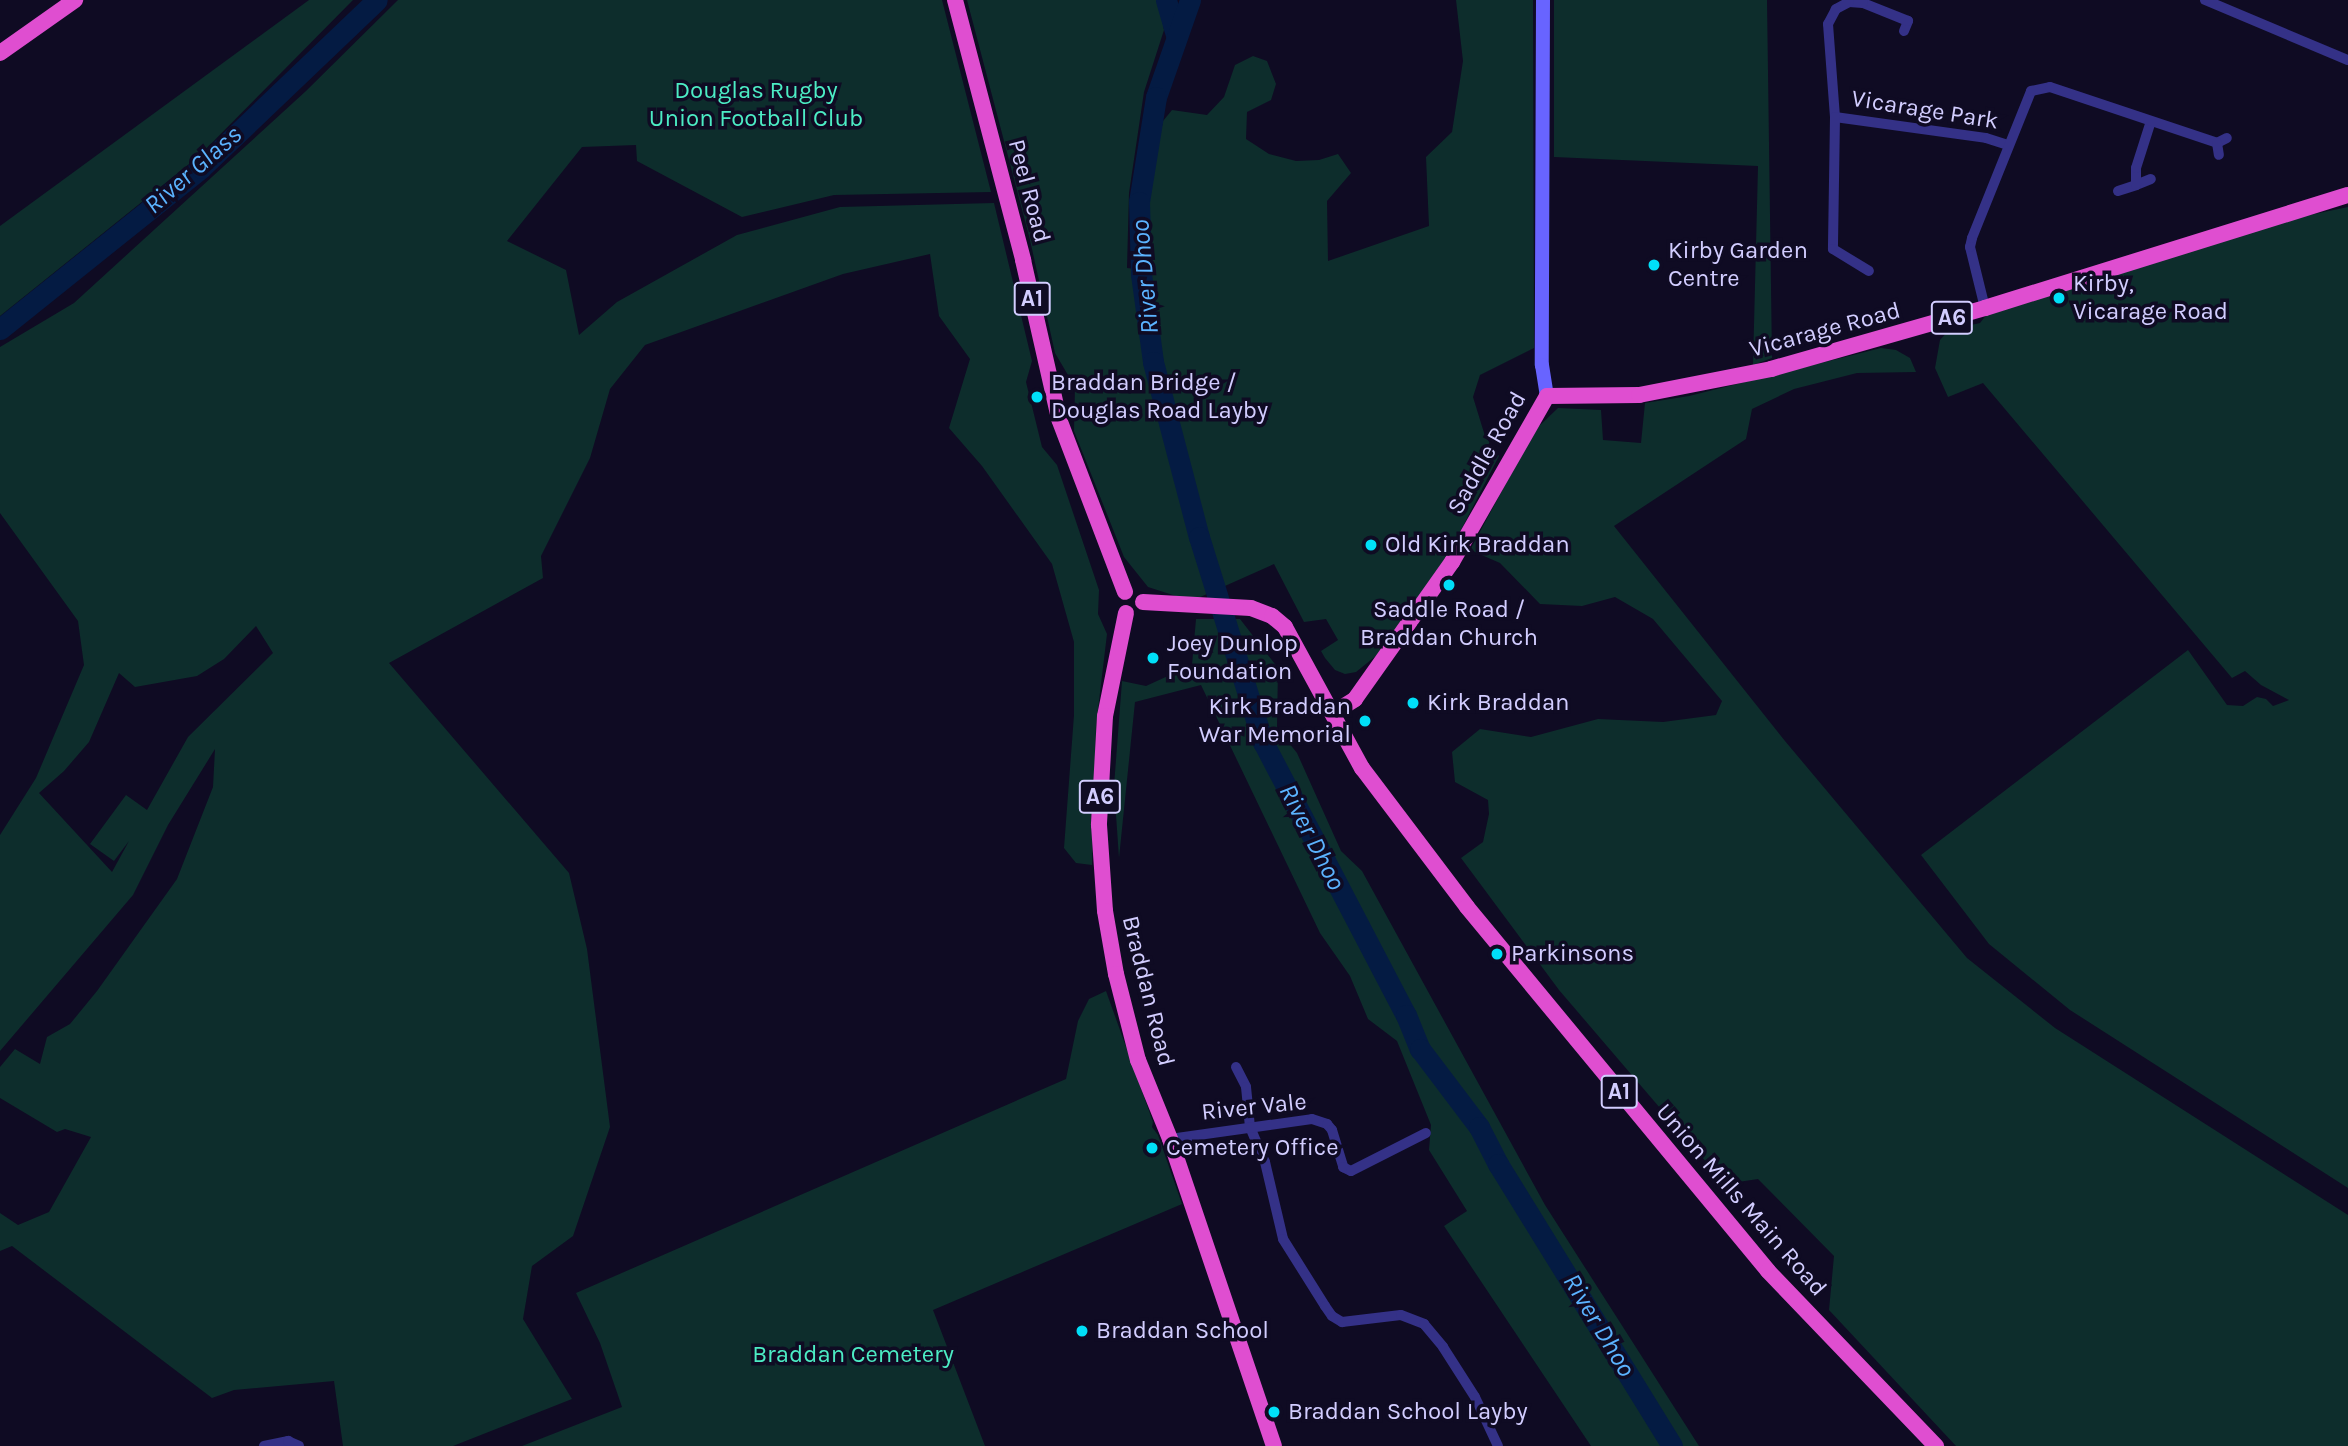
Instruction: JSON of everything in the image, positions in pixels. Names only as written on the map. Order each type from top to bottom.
[{"type":"highway","points":[[0,53],[75,0]]},
{"type":"highway","name":"Peel Road","points":[[955,0],[1023,260],[1059,419],[1125,592]]},
{"type":"highway","name":"Vicarage Road","points":[[1547,396],[1639,395],[1771,369],[1985,308],[2348,195]]},
{"type":"highway","name":"Saddle Road","points":[[1333,713],[1355,699],[1452,562],[1547,396]]},
{"type":"highway","points":[[1125,592],[1137,592],[1145,602],[1137,612],[1126,613],[1119,600],[1125,592]]},
{"type":"highway","name":"Union Mills Main Road","points":[[1145,602],[1251,608],[1272,616],[1285,627],[1362,768],[1426,854],[1698,1189],[1768,1271],[1936,1446]]},
{"type":"highway","name":"Braddan Road","points":[[1126,613],[1105,716],[1099,825],[1102,880],[1116,974],[1138,1060],[1170,1139],[1274,1446]]},
{"type":"main road","name":"Saddle Road","points":[[1543,0],[1542,365],[1547,396]]},
{"type":"street","points":[[2205,0],[2348,60]]},
{"type":"street","name":"Vicarage Park","points":[[1869,271],[1833,249],[1835,117],[1828,24],[1836,9],[1849,2],[1863,3],[1906,26],[1912,10]]},
{"type":"street","name":"Vicarage Park","points":[[1985,308],[1970,247],[2031,91],[2038,87],[2050,87],[2217,144]]},
{"type":"street","name":"Vicarage Park","points":[[1835,117],[1986,138],[2008,145]]},
{"type":"street","points":[[2136,185],[2136,168],[2151,121]]},
{"type":"street","points":[[2220,155],[2217,144],[2227,138]]},
{"type":"street","points":[[2118,191],[2151,179]]},
{"type":"street","points":[[1236,1067],[1246,1087],[1250,1127],[1265,1162],[1283,1239],[1332,1316],[1342,1322],[1354,1322],[1405,1312],[1424,1324],[1443,1347],[1479,1405],[1498,1446]]},
{"type":"street","name":"River Vale","points":[[1170,1139],[1250,1127],[1319,1121],[1332,1130],[1343,1167],[1351,1171],[1426,1133]]},
{"type":"street","points":[[264,1446],[288,1441],[299,1446]]},
{"type":"green space","points":[[309,0],[353,0],[199,156],[0,316],[0,226]]},
{"type":"green space","name":"Douglas Rugby Union Football Club","points":[[398,0],[942,0],[991,192],[834,195],[742,217],[637,161],[636,145],[582,147],[507,241],[566,270],[579,335],[617,302],[737,235],[840,207],[994,203],[1032,361],[1026,382],[1042,447],[1057,465],[1099,590],[1098,614],[1107,634],[1096,726],[1092,865],[1076,863],[1064,848],[1074,715],[1074,642],[1052,564],[982,466],[949,428],[970,359],[939,316],[930,254],[843,274],[645,345],[610,389],[590,458],[541,556],[543,578],[389,663],[569,873],[587,949],[610,1127],[573,1236],[532,1266],[523,1319],[572,1399],[453,1446],[343,1446],[334,1381],[234,1390],[212,1398],[12,1246],[0,1251],[0,1213],[18,1225],[49,1212],[91,1137],[65,1129],[57,1132],[0,1098],[0,1067],[15,1049],[40,1064],[47,1037],[70,1024],[97,991],[177,879],[213,787],[215,749],[168,825],[133,895],[0,1051],[0,835],[36,778],[84,665],[78,621],[0,513],[0,347],[74,303],[306,91]],"holes":[[[256,626],[273,653],[188,737],[147,810],[126,795],[90,844],[114,861],[129,841],[112,872],[39,793],[64,771],[89,742],[119,673],[135,687],[197,676],[224,659]]]},
{"type":"green space","points":[[967,0],[1159,0],[1164,30],[1144,92],[1129,193],[1127,268],[1145,270],[1148,197],[1163,121],[1172,110],[1207,115],[1224,97],[1235,65],[1253,56],[1267,61],[1276,84],[1271,100],[1247,112],[1246,139],[1269,154],[1296,161],[1319,160],[1338,154],[1351,173],[1327,201],[1328,261],[1429,226],[1426,157],[1452,132],[1463,61],[1456,0],[1533,0],[1534,348],[1480,375],[1473,397],[1485,436],[1499,456],[1445,561],[1377,655],[1356,672],[1345,674],[1335,670],[1325,658],[1321,651],[1338,640],[1326,619],[1304,622],[1274,564],[1198,598],[1179,597],[1148,587],[1124,557],[1074,431],[1075,387],[1055,353],[1030,240]]},
{"type":"green space","points":[[1554,0],[1767,0],[1772,358],[1753,365],[1758,166],[1554,157]]},
{"type":"green space","points":[[2348,207],[2348,1188],[2070,1010],[1989,944],[1921,855],[2188,650],[2227,705],[2243,706],[2257,697],[2266,699],[2273,706],[2289,700],[2261,685],[2245,671],[2232,678],[1983,383],[1948,397],[1935,368],[1940,340],[1949,330],[1980,323],[1987,314],[2300,217]]},
{"type":"green space","points":[[1881,348],[1896,350],[1910,358],[1916,372],[1857,373],[1794,389],[1752,409],[1746,439],[1614,526],[1785,741],[1967,958],[2055,1028],[2348,1215],[2348,1446],[1956,1446],[1829,1310],[1834,1256],[1758,1179],[1725,1184],[1559,990],[1461,858],[1483,842],[1489,814],[1488,800],[1455,782],[1452,752],[1480,729],[1531,737],[1598,719],[1663,722],[1716,715],[1722,701],[1653,619],[1615,597],[1582,606],[1540,604],[1500,563],[1470,550],[1535,430],[1558,408],[1601,410],[1603,440],[1641,443],[1645,403],[1689,396]]},
{"type":"green space","points":[[1196,619],[1240,619],[1278,668],[1277,728],[1297,753],[1341,851],[1362,871],[1545,1205],[1699,1446],[1591,1446],[1444,1226],[1467,1211],[1429,1150],[1431,1125],[1397,1041],[1368,1019],[1350,976],[1320,933],[1201,685],[1135,702],[1119,858],[1114,786],[1122,681],[1146,686],[1192,665]]},
{"type":"green space","name":"Braddan Cemetery","points":[[1106,991],[1153,1122],[1152,1127],[1158,1135],[1182,1204],[933,1310],[985,1446],[522,1446],[622,1407],[600,1343],[576,1293],[1066,1079],[1078,1021],[1089,999]]},
{"type":"waterway","name":"River Glass","points":[[0,329],[201,168],[377,0]]},
{"type":"waterway","name":"River Dhoo","points":[[1166,0],[1176,35]]},
{"type":"waterway","name":"River Dhoo","points":[[1190,0],[1156,97],[1139,202],[1141,274],[1153,362],[1199,537],[1263,742],[1406,1015],[1420,1049],[1479,1127],[1498,1164],[1672,1446]]},
{"type":"place","name":"Kirby Garden Centre","points":[[1654,265]]},
{"type":"place","name":"Kirby, Vicarage Road","points":[[2059,298]]},
{"type":"place","name":"Braddan Bridge / Douglas Road Layby","points":[[1037,397]]},
{"type":"place","name":"Old Kirk Braddan","points":[[1371,545]]},
{"type":"place","name":"Saddle Road / Braddan Church","points":[[1449,585]]},
{"type":"place","name":"Joey Dunlop Foundation","points":[[1153,658]]},
{"type":"place","name":"Kirk Braddan","points":[[1413,703]]},
{"type":"place","name":"Kirk Braddan War Memorial","points":[[1365,721]]},
{"type":"place","name":"Parkinsons","points":[[1497,954]]},
{"type":"place","name":"Cemetery Office","points":[[1152,1148]]},
{"type":"place","name":"Braddan School","points":[[1082,1331]]},
{"type":"place","name":"Braddan School Layby","points":[[1274,1412]]}]
